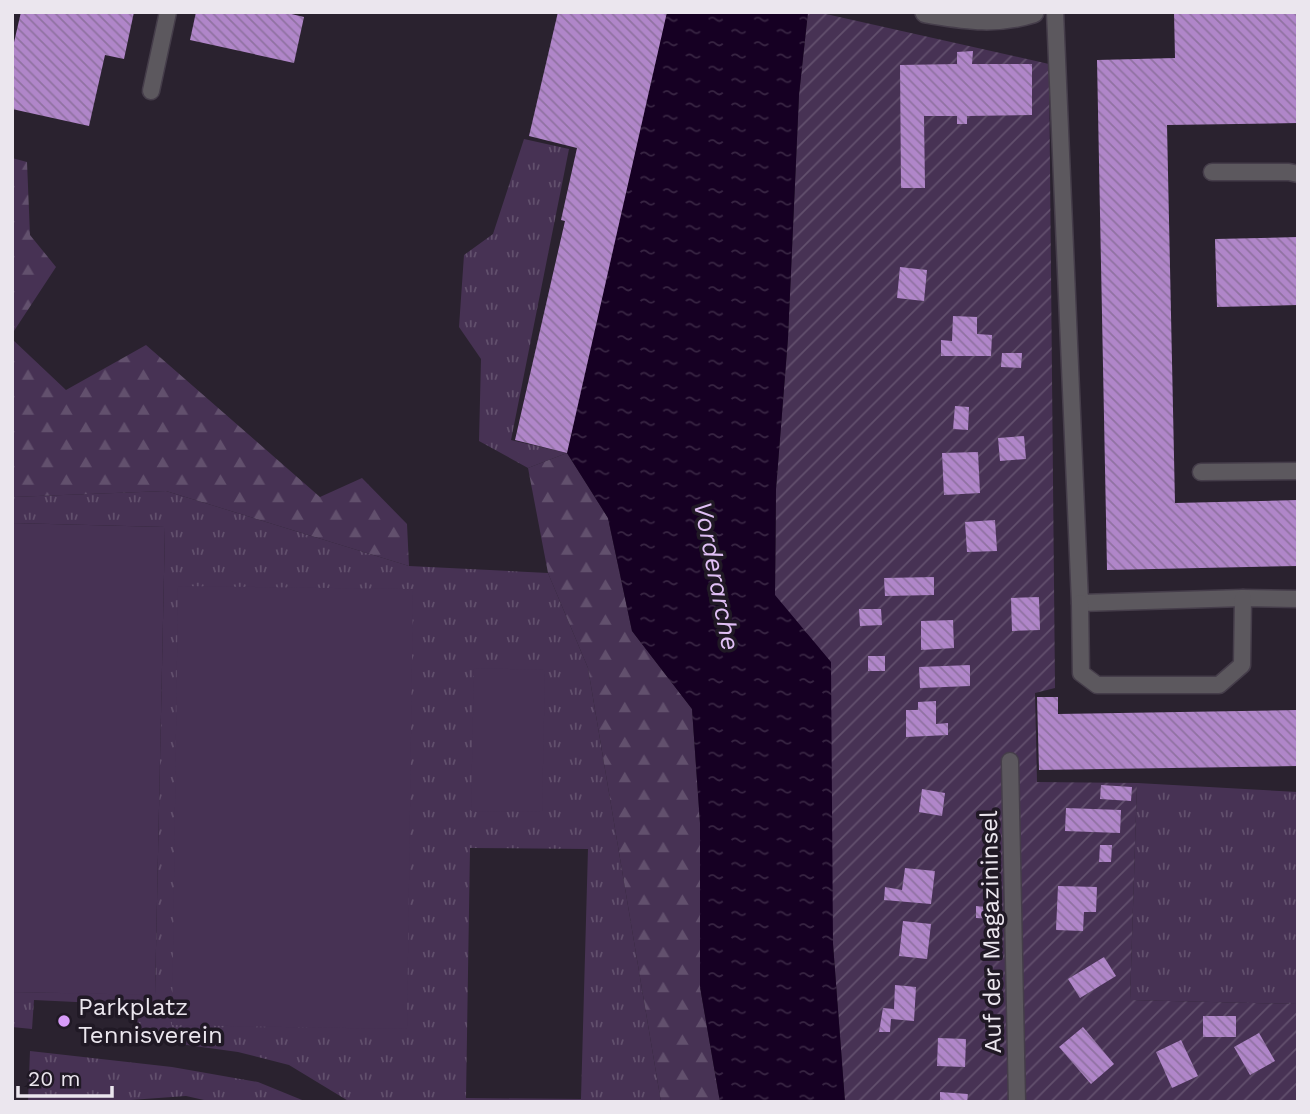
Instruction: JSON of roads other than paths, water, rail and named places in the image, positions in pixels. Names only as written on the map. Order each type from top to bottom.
[{"type":"street","points":[[926,12],[980,20],[1010,19],[1032,12]]},
{"type":"lane","points":[[151,91],[168,12]]},
{"type":"lane","points":[[1055,12],[1081,673],[1097,685],[1219,685],[1242,665],[1243,598]]},
{"type":"lane","points":[[1212,172],[1298,174]]},
{"type":"lane","points":[[1201,472],[1298,471]]},
{"type":"lane","points":[[1080,603],[1298,599]]},
{"type":"lane","name":"Auf der Magazininsel","points":[[1010,761],[1017,1102]]},
{"type":"water","name":"Vorderarche","points":[[667,12],[808,12],[799,95],[788,338],[776,489],[775,595],[831,662],[833,944],[845,1102],[720,1102],[700,987],[700,823],[692,709],[632,631],[608,518],[567,453]]},
{"type":"place","name":"Parkplatz Tennisverein","points":[[64,1021]]}]
